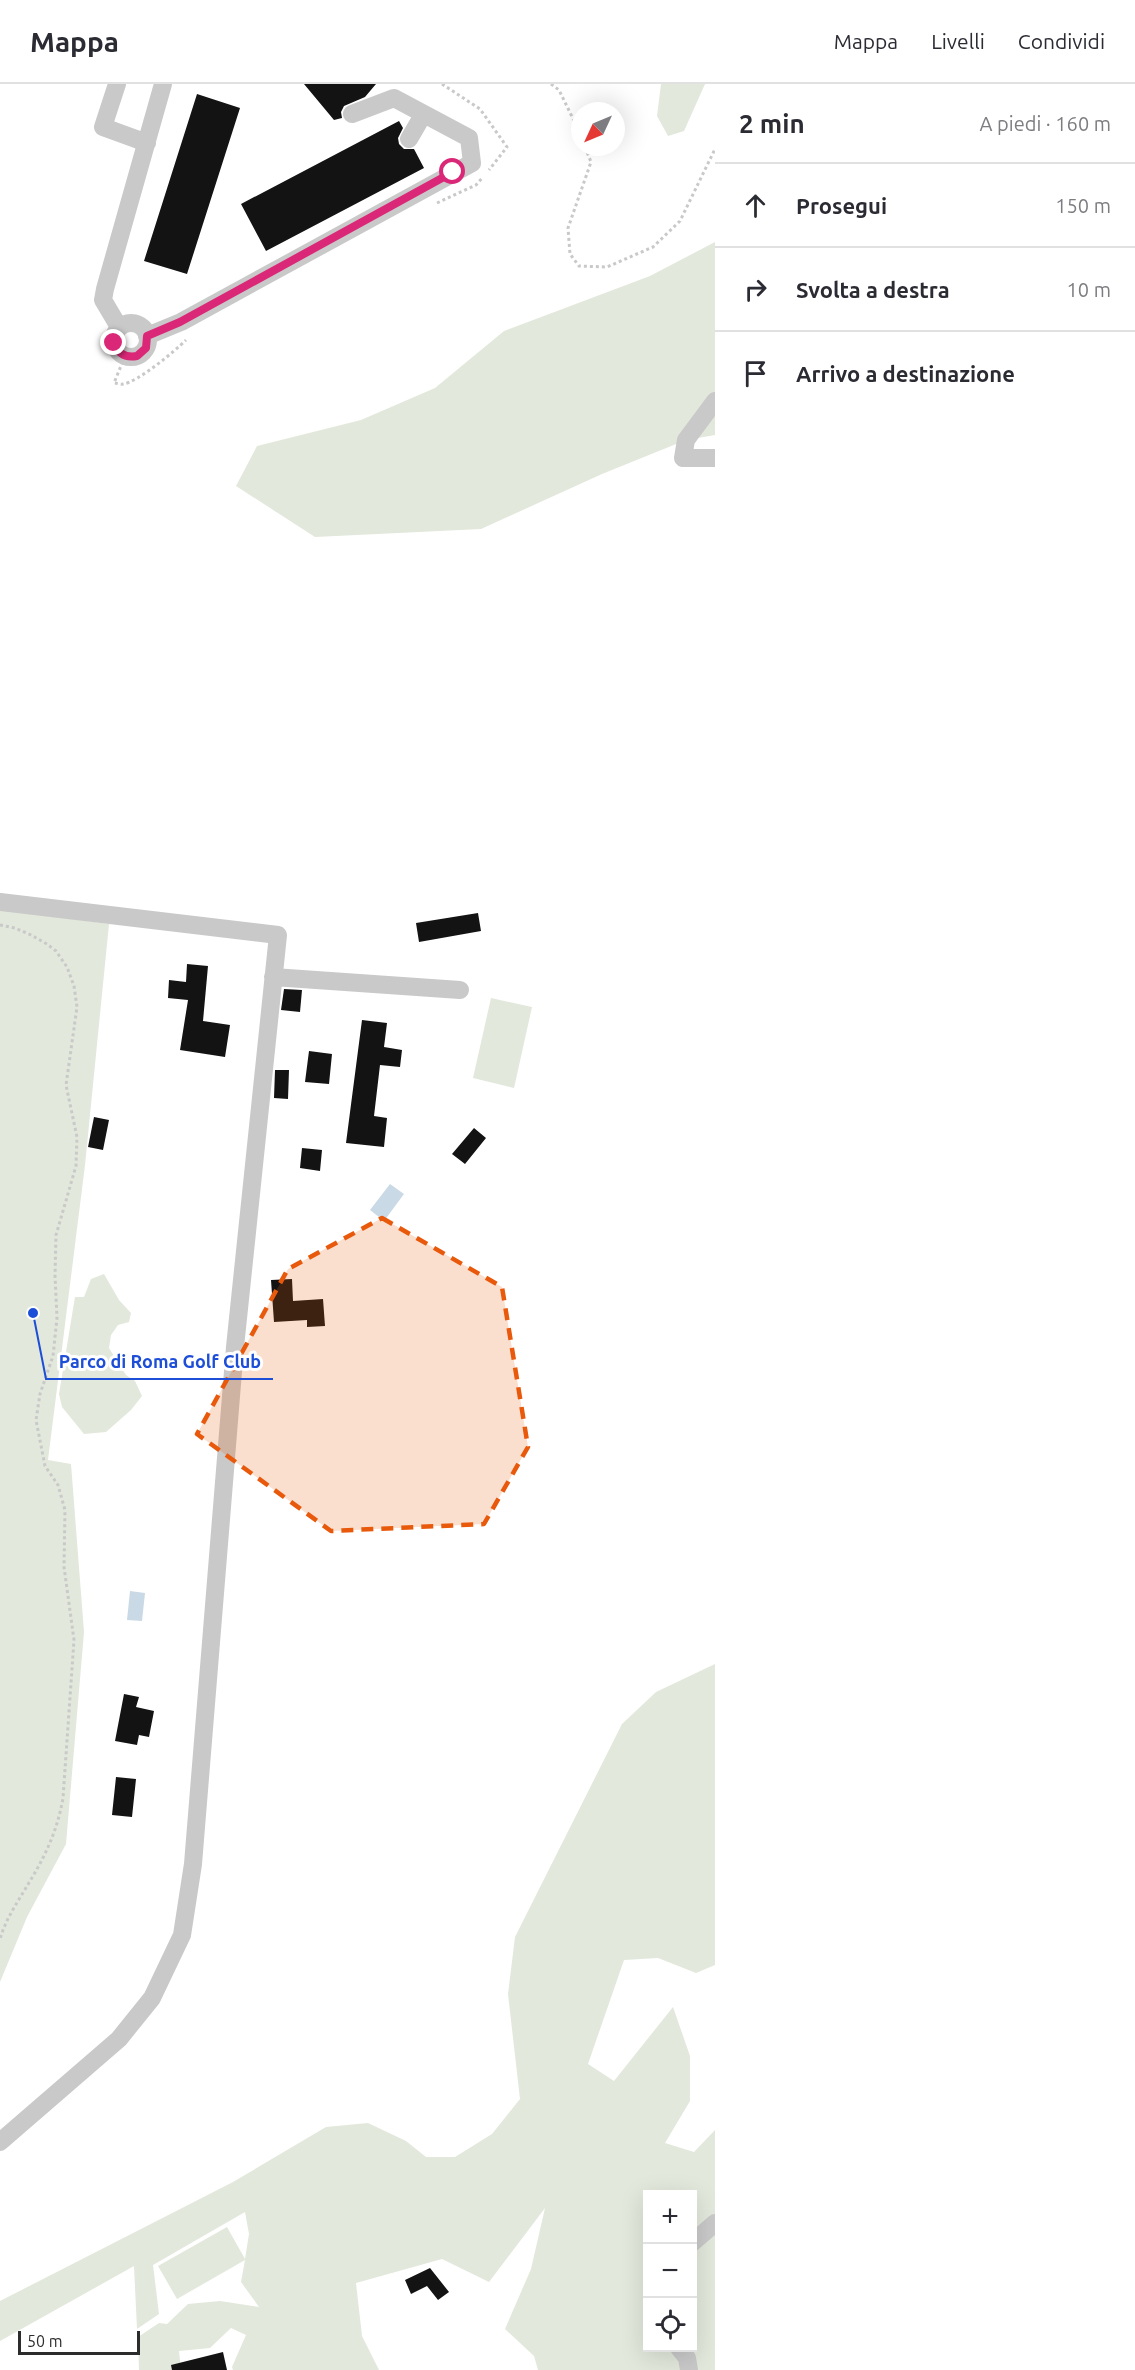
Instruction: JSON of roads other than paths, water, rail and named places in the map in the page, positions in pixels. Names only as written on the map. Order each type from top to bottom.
[{"type":"street","points":[[117,84],[103,128],[147,143]]},
{"type":"street","points":[[119,327],[103,300],[163,84]]},
{"type":"street","points":[[147,336],[180,322],[472,163],[468,138],[394,98],[352,114]]},
{"type":"street","points":[[409,139],[423,115]]},
{"type":"street","points":[[130,322],[136,323],[145,330],[147,336],[148,342],[142,352],[131,357],[125,356],[116,349],[114,343],[115,331],[130,322]]},
{"type":"street","points":[[715,402],[686,440],[683,458],[715,458]]},
{"type":"street","points":[[0,902],[278,935],[235,1347],[193,1864],[182,1935],[152,1998],[119,2039],[0,2142]]},
{"type":"street","points":[[273,977],[460,990]]},
{"type":"street","points":[[697,2239],[715,2223]]},
{"type":"street","points":[[682,2352],[687,2358],[689,2370]]},
{"type":"water","points":[[390,1184],[404,1194],[384,1221],[370,1210]]},
{"type":"water","points":[[130,1591],[145,1593],[142,1621],[127,1620]]},
{"type":"place","name":"Parco di Roma Golf Club","points":[[33,1313]]}]
